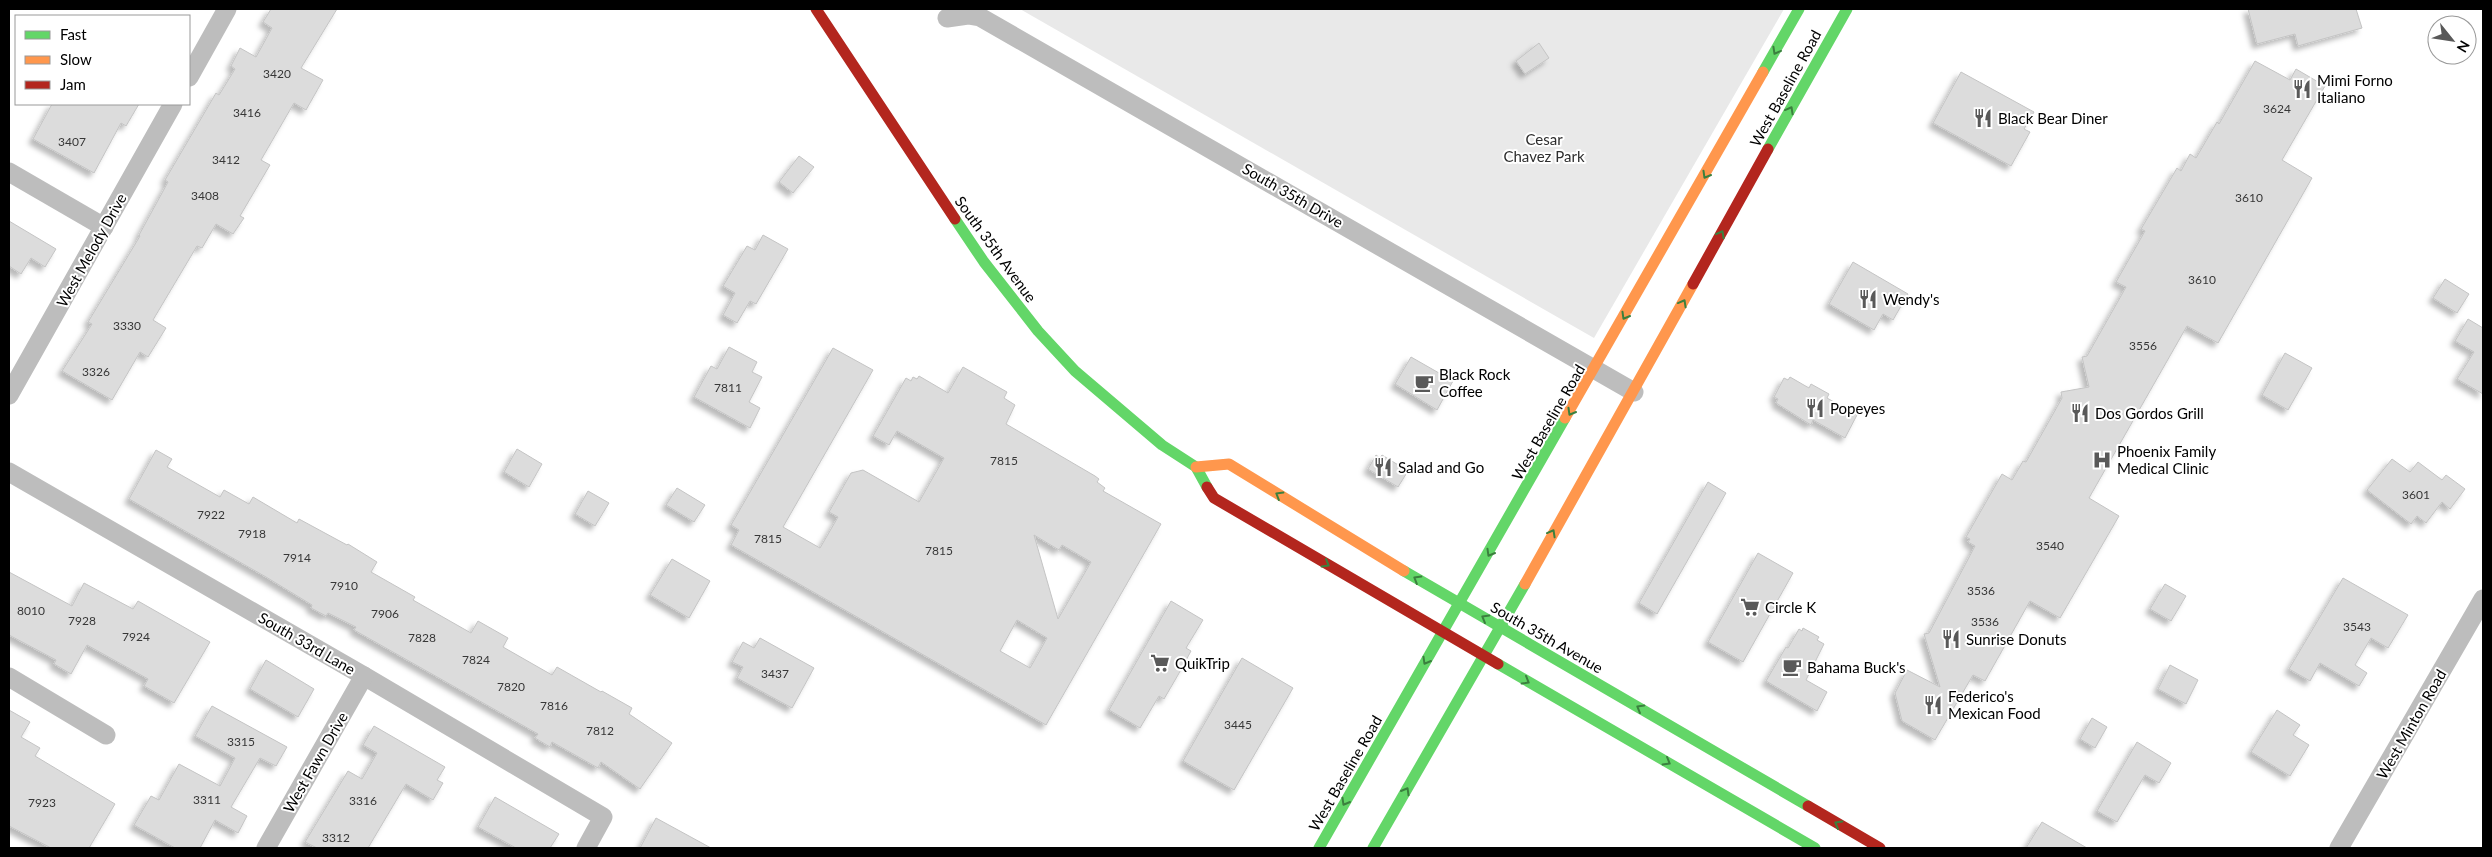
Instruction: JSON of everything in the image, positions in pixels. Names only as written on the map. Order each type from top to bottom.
[{"type":"main road","name":"South 35th Avenue","points":[[816,9],[984,262],[1038,331],[1076,371],[1117,409],[1162,445],[1196,466],[1214,498],[1815,848]]},
{"type":"main road","name":"West Baseline Road","points":[[1319,848],[1595,369],[1733,135],[1800,9]]},
{"type":"main road","name":"West Baseline Road","points":[[1501,628],[1582,480],[1634,392],[1762,150],[1847,9]]},
{"type":"main road","name":"South 35th Avenue","points":[[1196,466],[1229,464],[1460,604],[1880,848]]},
{"type":"main road","points":[[1373,848],[1501,628]]},
{"type":"street","points":[[190,75],[227,9]]},
{"type":"street","name":"South 35th Drive","points":[[947,18],[968,15],[980,17],[1634,392]]},
{"type":"street","name":"West Melody Drive","points":[[9,396],[172,105]]},
{"type":"street","points":[[9,172],[104,227]]},
{"type":"street","name":"South 33rd Lane","points":[[9,472],[364,676],[603,817],[586,848]]},
{"type":"street","name":"West Minton Road","points":[[2338,848],[2483,599]]},
{"type":"street","name":"West Fawn Drive","points":[[266,848],[364,676]]},
{"type":"street","points":[[9,677],[106,735]]},
{"type":"green space","name":"Cesar Chavez Park","points":[[1020,9],[1784,9],[1594,338]]},
{"type":"building","points":[[271,9],[337,9],[301,68],[323,80],[306,110],[294,103],[261,160],[270,165],[240,216],[244,218],[233,234],[216,224],[202,248],[197,246],[153,320],[166,328],[148,357],[140,352],[112,400],[62,371],[92,324],[88,322],[140,236],[168,182],[165,180],[216,93],[219,95],[235,69],[231,66],[240,48],[256,57],[272,28],[263,22]]},
{"type":"building","points":[[2248,9],[2356,9],[2362,28],[2298,46],[2295,34],[2257,44]]},
{"type":"building","points":[[1539,43],[1549,58],[1525,74],[1516,61]]},
{"type":"building","points":[[2255,61],[2290,80],[2296,69],[2325,86],[2282,160],[2312,178],[2218,343],[2187,326],[2089,498],[2119,516],[2060,618],[2030,601],[1985,681],[1973,675],[1935,740],[1902,721],[1895,693],[1907,670],[1940,687],[1924,634],[1929,633],[1975,546],[1968,542],[1970,539],[1966,537],[2002,474],[2012,480],[2023,461],[2026,462],[2062,398],[2061,392],[2089,387],[2082,357],[2087,356],[2126,287],[2116,282],[2145,231],[2141,229],[2177,168],[2181,171],[2190,154],[2196,158],[2217,122],[2219,124]]},
{"type":"building","name":"Black Bear Diner","points":[[1961,72],[2034,112],[2024,129],[2030,132],[2011,166],[1933,123]]},
{"type":"building","points":[[51,105],[138,105],[126,126],[121,123],[94,173],[33,139]]},
{"type":"building","points":[[799,156],[814,167],[793,193],[779,182]]},
{"type":"building","points":[[9,221],[56,249],[45,267],[31,258],[21,274],[9,266]]},
{"type":"building","points":[[763,235],[788,249],[756,304],[750,301],[737,323],[723,315],[735,293],[723,286],[747,246],[755,250]]},
{"type":"building","name":"Wendy's","points":[[1853,262],[1908,294],[1893,320],[1883,314],[1874,330],[1829,304]]},
{"type":"building","points":[[2445,279],[2469,294],[2457,313],[2433,298]]},
{"type":"building","points":[[2468,319],[2483,328],[2483,394],[2457,379],[2474,352],[2455,341]]},
{"type":"building","points":[[729,347],[757,362],[752,372],[762,377],[749,402],[760,408],[750,428],[694,397],[711,366],[717,369]]},
{"type":"building","points":[[833,348],[873,370],[783,527],[820,548],[838,517],[829,512],[851,473],[863,470],[919,502],[944,458],[897,431],[889,445],[873,436],[906,378],[911,381],[913,377],[917,379],[919,376],[948,393],[963,367],[1007,392],[1004,398],[1015,405],[1006,424],[1095,476],[1099,479],[1097,482],[1105,488],[1103,491],[1161,524],[1046,725],[731,545],[739,530],[731,525]],"holes":[[[1034,535],[1059,550],[1062,545],[1091,562],[1058,619]],[[1017,620],[1047,638],[1030,668],[1000,651]]]},
{"type":"building","points":[[2285,353],[2312,368],[2288,410],[2262,395]]},
{"type":"building","name":"Black Rock Coffee","points":[[1411,357],[1453,381],[1437,410],[1395,384]]},
{"type":"building","name":"Popeyes","points":[[1790,377],[1809,388],[1811,384],[1829,394],[1827,398],[1857,415],[1845,438],[1813,420],[1811,425],[1776,403],[1778,399],[1774,397],[1784,378],[1788,380]]},
{"type":"building","points":[[517,449],[542,464],[529,487],[504,472]]},
{"type":"building","points":[[156,450],[172,459],[167,467],[220,497],[224,490],[249,504],[253,497],[297,523],[299,519],[348,544],[377,562],[371,572],[415,597],[413,600],[471,633],[478,621],[508,638],[503,647],[552,675],[557,667],[632,708],[629,714],[672,743],[640,789],[601,762],[598,768],[552,742],[550,747],[535,738],[538,734],[354,630],[356,627],[328,613],[326,616],[311,608],[312,605],[266,577],[129,499]]},
{"type":"building","name":"Salad and Go","points":[[1376,455],[1380,458],[1382,455],[1408,471],[1398,487],[1368,469]]},
{"type":"building","points":[[2392,459],[2410,472],[2418,462],[2442,480],[2446,475],[2465,489],[2450,509],[2442,502],[2426,523],[2417,516],[2411,524],[2367,490]]},
{"type":"building","points":[[1708,482],[1726,493],[1657,614],[1639,603]]},
{"type":"building","points":[[677,488],[705,505],[694,522],[666,505]]},
{"type":"building","points":[[588,491],[609,503],[595,526],[575,514]]},
{"type":"building","name":"Circle K","points":[[1758,553],[1793,573],[1743,662],[1708,642]]},
{"type":"building","points":[[672,559],[710,581],[689,618],[650,595]]},
{"type":"building","points":[[9,572],[72,606],[84,583],[133,609],[138,601],[210,642],[174,703],[144,686],[148,679],[87,645],[71,674],[54,664],[56,660],[9,635]]},
{"type":"building","points":[[2343,578],[2408,615],[2388,648],[2371,638],[2355,665],[2367,673],[2359,686],[2320,663],[2310,681],[2289,669]]},
{"type":"building","points":[[2165,584],[2186,596],[2171,621],[2150,609]]},
{"type":"building","name":"QuikTrip","points":[[1171,601],[1203,620],[1186,648],[1191,651],[1164,699],[1159,696],[1140,728],[1109,710]]},
{"type":"building","name":"Bahama Buck's","points":[[1803,628],[1819,637],[1817,640],[1824,644],[1806,680],[1827,692],[1817,711],[1766,681],[1786,647],[1788,648],[1799,629],[1802,631]]},
{"type":"building","points":[[760,638],[814,668],[792,708],[737,678],[743,667],[732,662],[743,642],[754,648]]},
{"type":"building","name":"QuikTrip","points":[[1242,658],[1293,688],[1234,790],[1183,761]]},
{"type":"building","points":[[266,660],[314,689],[298,717],[250,689]]},
{"type":"building","points":[[2170,665],[2198,680],[2186,704],[2158,689]]},
{"type":"building","points":[[212,706],[287,747],[276,766],[260,758],[231,807],[247,816],[238,833],[215,820],[200,848],[175,848],[134,825],[151,796],[159,800],[179,764],[220,786],[235,758],[195,736]]},
{"type":"building","points":[[9,710],[30,722],[21,737],[40,748],[35,756],[115,804],[89,848],[51,848],[9,826]]},
{"type":"building","points":[[2277,710],[2300,725],[2293,735],[2309,745],[2290,776],[2251,752]]},
{"type":"building","points":[[2092,718],[2107,727],[2095,748],[2080,739]]},
{"type":"building","points":[[374,726],[445,767],[437,780],[443,783],[433,800],[406,784],[368,848],[317,848],[305,842],[348,771],[362,779],[377,753],[363,745]]},
{"type":"building","points":[[2137,742],[2171,763],[2159,783],[2145,775],[2117,822],[2097,811]]},
{"type":"building","points":[[495,797],[559,834],[550,848],[516,848],[478,827]]},
{"type":"building","points":[[656,818],[711,848],[640,848]]},
{"type":"building","points":[[2042,822],[2087,848],[2026,848]]},
{"type":"traffic: fast","points":[[1763,72],[1799,9]]},
{"type":"traffic: fast","points":[[1768,149],[1847,9]]},
{"type":"traffic: fast","points":[[955,219],[984,262],[1038,331],[1075,371],[1162,445],[1196,467],[1207,487]]},
{"type":"traffic: fast","points":[[1319,848],[1565,418]]},
{"type":"traffic: fast","points":[[1404,571],[1808,806]]},
{"type":"traffic: fast","points":[[1373,848],[1525,584]]},
{"type":"traffic: fast","points":[[1498,664],[1815,848]]},
{"type":"traffic: slow","points":[[1565,418],[1763,72]]},
{"type":"traffic: slow","points":[[1525,584],[1693,284]]},
{"type":"traffic: slow","points":[[1196,467],[1229,464],[1404,571]]},
{"type":"traffic: jam","points":[[816,9],[955,219]]},
{"type":"traffic: jam","points":[[1693,284],[1768,149]]},
{"type":"traffic: jam","points":[[1207,487],[1214,498],[1498,664]]},
{"type":"traffic: jam","points":[[1808,806],[1880,848]]},
{"type":"place","name":"Mimi Forno Italiano","points":[[2302,89]]},
{"type":"place","name":"Black Bear Diner","points":[[1983,118]]},
{"type":"place","name":"Wendy's","points":[[1868,299]]},
{"type":"place","name":"Black Rock Coffee","points":[[1424,383]]},
{"type":"place","name":"Popeyes","points":[[1815,408]]},
{"type":"place","name":"Dos Gordos Grill","points":[[2080,413]]},
{"type":"place","name":"Phoenix Family Medical Clinic","points":[[2102,460]]},
{"type":"place","name":"Salad and Go","points":[[1383,467]]},
{"type":"place","name":"Circle K","points":[[1750,607]]},
{"type":"place","name":"Sunrise Donuts","points":[[1951,639]]},
{"type":"place","name":"QuikTrip","points":[[1160,663]]},
{"type":"place","name":"Bahama Buck's","points":[[1792,667]]},
{"type":"place","name":"Federico's Mexican Food","points":[[1933,705]]}]
